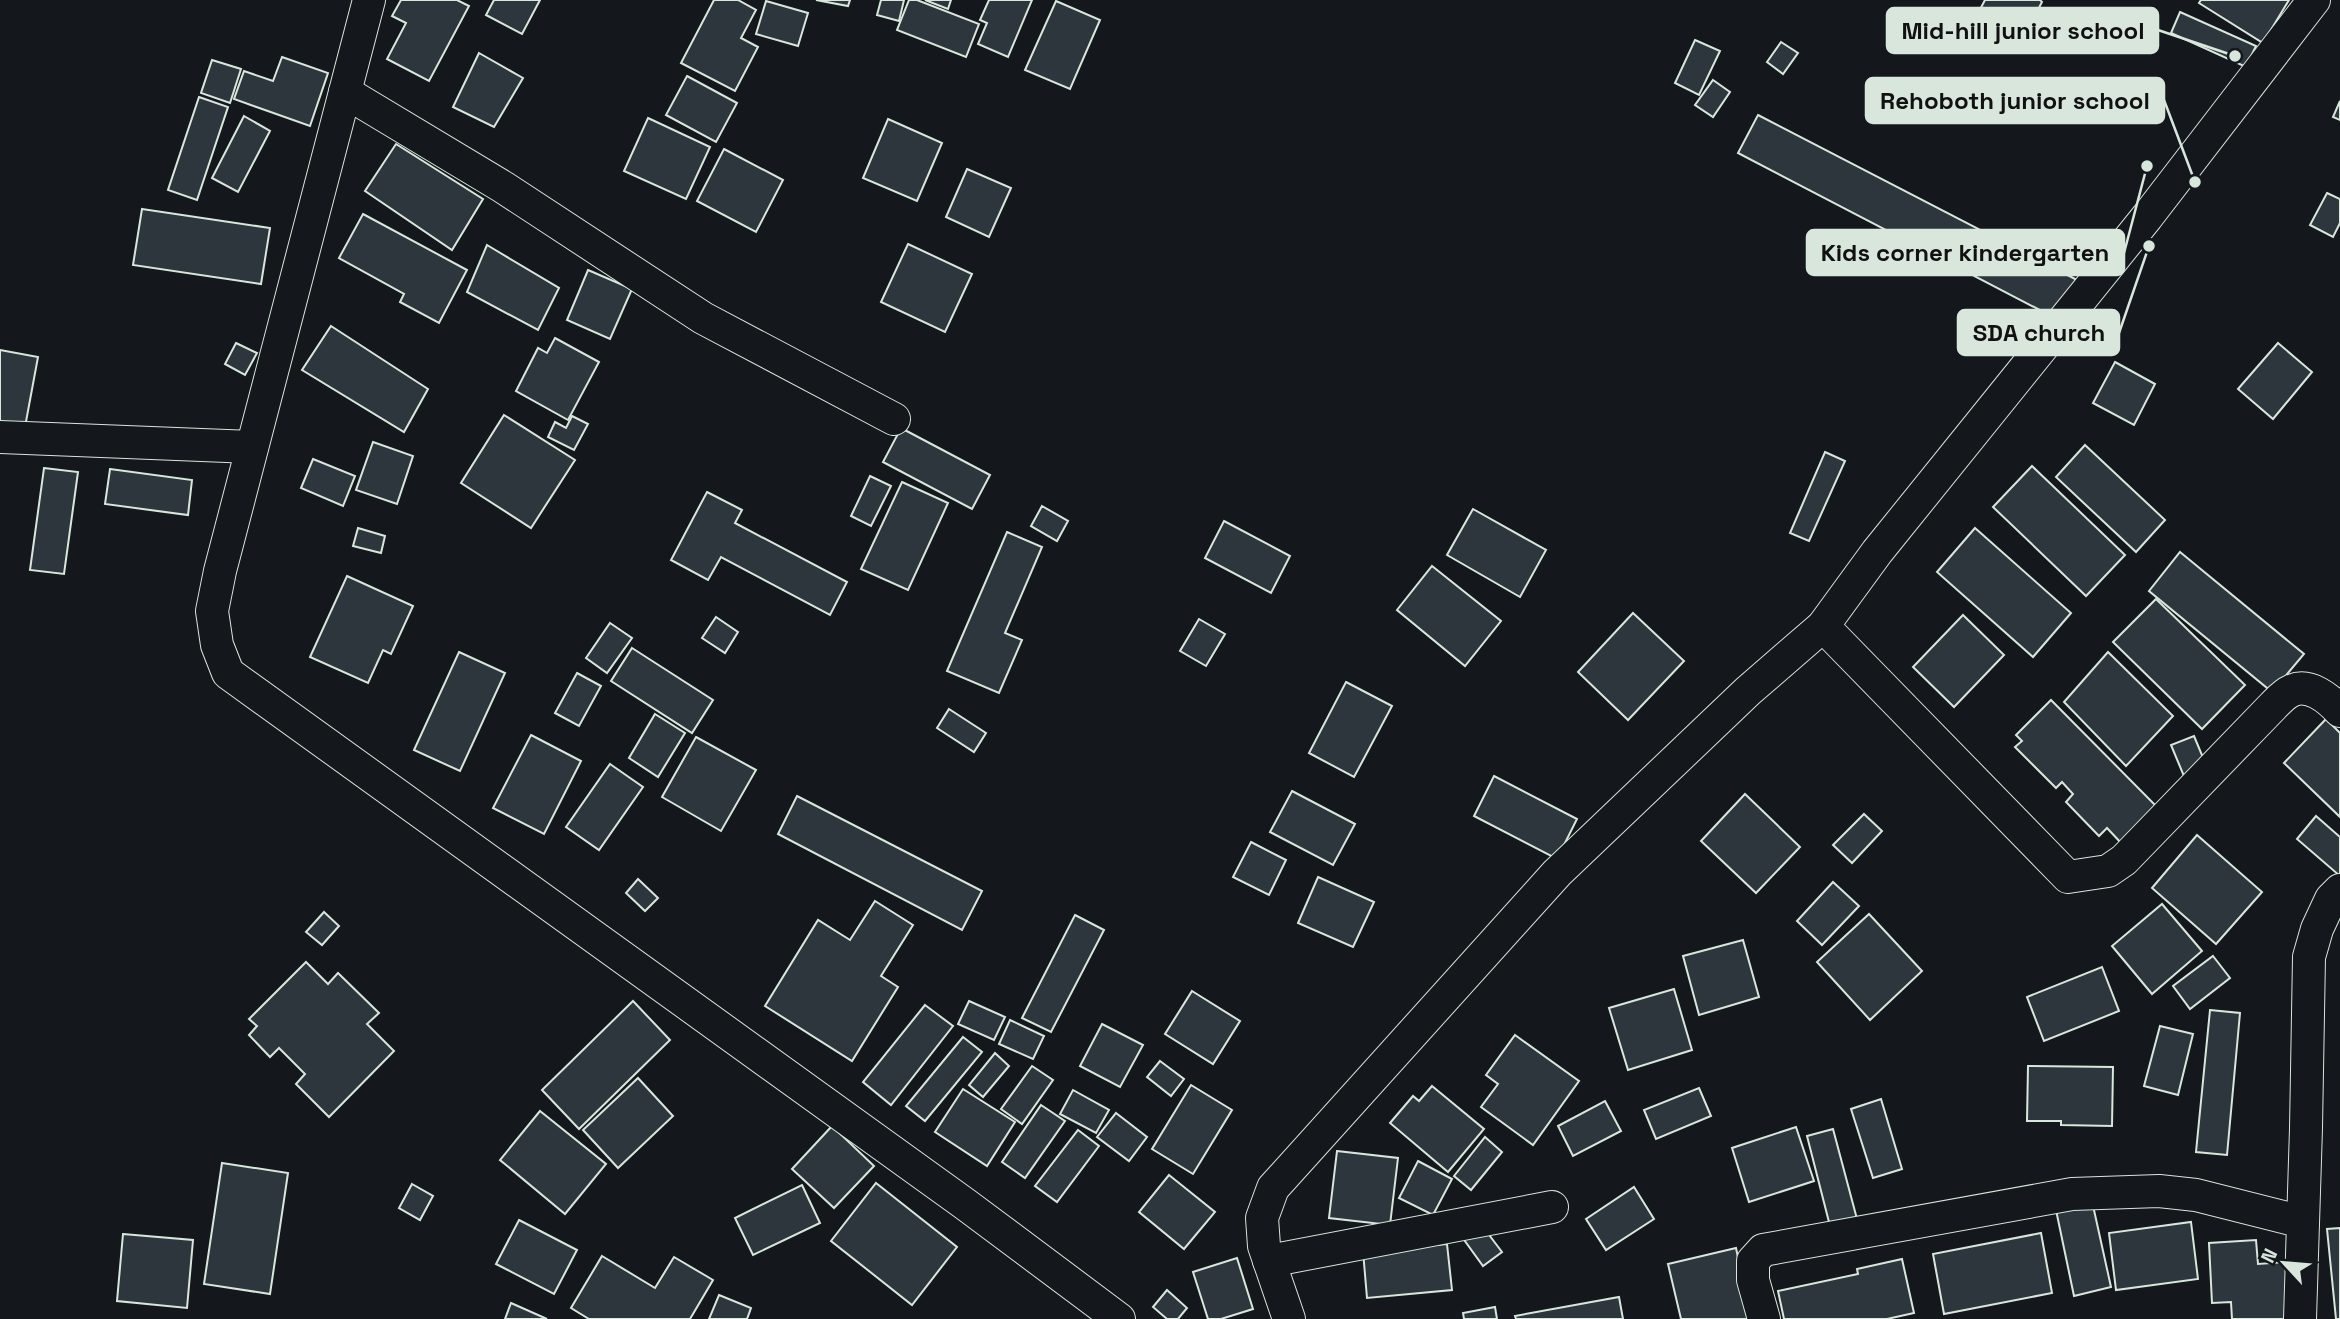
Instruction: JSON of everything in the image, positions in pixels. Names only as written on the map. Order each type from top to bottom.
[{"type":"street","points":[[369,0],[219,571],[212,611],[217,645],[228,673],[965,1204],[1119,1319]]},
{"type":"street","points":[[1289,1319],[1264,1246],[1262,1218],[1273,1188],[1557,873],[1748,691],[1823,626],[1877,552],[2138,228],[2314,0]]},
{"type":"street","points":[[345,92],[503,187],[703,318],[894,419]]},
{"type":"street","points":[[0,437],[252,447]]},
{"type":"street","points":[[1823,626],[2068,877],[2108,871],[2124,860],[2273,706],[2292,690],[2309,690],[2327,697],[2340,711]]},
{"type":"street","points":[[2300,1319],[2309,957],[2317,929],[2331,899],[2340,890]]},
{"type":"street","points":[[1764,1319],[1753,1280],[1753,1261],[1763,1250],[2072,1194],[2159,1191],[2196,1195],[2303,1222]]},
{"type":"street","points":[[1269,1261],[1552,1207]]},
{"type":"building","points":[[401,0],[457,0],[469,6],[429,81],[387,59],[406,23],[392,16]]},
{"type":"building","points":[[494,0],[540,0],[522,34],[486,15]]},
{"type":"building","points":[[714,0],[738,0],[756,10],[741,38],[758,47],[735,91],[681,63]]},
{"type":"building","points":[[816,0],[850,0],[848,6]]},
{"type":"building","points":[[881,0],[904,0],[899,21],[877,15]]},
{"type":"building","points":[[909,0],[917,0],[979,24],[966,57],[897,30]]},
{"type":"building","points":[[925,0],[951,0],[948,9]]},
{"type":"building","points":[[989,0],[1032,0],[1008,57],[978,44],[987,23],[980,20]]},
{"type":"building","points":[[1985,0],[2042,2],[2022,40],[1977,15]]},
{"type":"building","points":[[2201,0],[2289,0],[2263,43],[2199,3]]},
{"type":"building","points":[[766,1],[808,13],[798,46],[756,34]]},
{"type":"building","points":[[1056,1],[1100,20],[1070,89],[1025,70]]},
{"type":"building","points":[[2180,12],[2256,46],[2246,67],[2171,33]]},
{"type":"building","points":[[1695,40],[1720,51],[1699,95],[1675,83]]},
{"type":"building","points":[[1781,42],[1798,53],[1783,74],[1767,62]]},
{"type":"building","points":[[479,53],[523,78],[494,127],[453,107]]},
{"type":"building","points":[[282,57],[328,73],[310,126],[234,99],[244,71],[273,81]]},
{"type":"building","points":[[212,60],[241,69],[230,103],[201,93]]},
{"type":"building","points":[[687,76],[737,103],[716,142],[666,115]]},
{"type":"building","points":[[1713,80],[1730,92],[1713,117],[1695,105]]},
{"type":"building","points":[[199,97],[228,107],[197,200],[168,190]]},
{"type":"building","points":[[2340,101],[2340,120],[2333,117]]},
{"type":"building","points":[[1758,115],[2077,280],[2057,319],[1738,153]]},
{"type":"building","points":[[244,116],[270,131],[238,192],[212,178]]},
{"type":"building","points":[[648,118],[710,147],[686,199],[624,171]]},
{"type":"building","points":[[888,119],[942,143],[917,201],[863,178]]},
{"type":"building","points":[[396,144],[483,199],[452,250],[365,191]]},
{"type":"building","points":[[724,149],[783,180],[756,232],[697,201]]},
{"type":"building","points":[[967,169],[1011,188],[989,237],[946,217]]},
{"type":"building","points":[[2327,193],[2340,199],[2340,223],[2333,237],[2310,225]]},
{"type":"building","points":[[142,209],[270,228],[261,284],[133,265]]},
{"type":"building","points":[[363,214],[467,270],[439,323],[400,302],[404,294],[339,258]]},
{"type":"building","points":[[908,244],[972,274],[945,332],[881,302]]},
{"type":"building","points":[[487,245],[559,288],[538,330],[467,292]]},
{"type":"building","points":[[588,270],[632,289],[610,339],[567,320]]},
{"type":"building","points":[[331,326],[428,389],[404,432],[302,370]]},
{"type":"building","points":[[555,338],[599,362],[568,420],[516,391],[538,348],[547,353]]},
{"type":"building","points":[[236,343],[257,353],[245,375],[225,364]]},
{"type":"building","points":[[2278,343],[2312,372],[2273,419],[2238,389]]},
{"type":"building","points":[[0,350],[38,357],[25,427],[0,422]]},
{"type":"building","points":[[2115,362],[2155,384],[2134,425],[2093,403]]},
{"type":"building","points":[[504,415],[575,460],[531,528],[461,483]]},
{"type":"building","points":[[572,416],[588,424],[574,450],[548,437],[555,422],[566,428]]},
{"type":"building","points":[[901,428],[990,475],[972,509],[883,462]]},
{"type":"building","points":[[373,442],[413,456],[397,504],[356,490]]},
{"type":"building","points":[[2085,445],[2165,520],[2136,552],[2056,477]]},
{"type":"building","points":[[1825,452],[1845,461],[1809,541],[1790,533]]},
{"type":"building","points":[[313,459],[355,476],[343,506],[301,488]]},
{"type":"building","points":[[2032,466],[2125,555],[2086,596],[1993,507]]},
{"type":"building","points":[[44,468],[78,472],[64,574],[30,570]]},
{"type":"building","points":[[110,469],[192,480],[188,515],[105,504]]},
{"type":"building","points":[[870,476],[891,486],[871,526],[851,516]]},
{"type":"building","points":[[902,482],[948,503],[908,590],[861,569]]},
{"type":"building","points":[[707,492],[742,510],[735,523],[847,582],[830,615],[721,557],[708,580],[671,560]]},
{"type":"building","points":[[1042,506],[1068,521],[1057,541],[1031,526]]},
{"type":"building","points":[[1473,509],[1546,550],[1520,597],[1447,555]]},
{"type":"building","points":[[1224,521],[1290,556],[1271,593],[1205,558]]},
{"type":"building","points":[[358,528],[385,536],[381,553],[353,546]]},
{"type":"building","points":[[1975,528],[2071,613],[2033,657],[1937,572]]},
{"type":"building","points":[[1007,532],[1042,547],[1005,633],[1022,640],[999,693],[947,671]]},
{"type":"building","points":[[2180,552],[2304,654],[2272,692],[2149,591]]},
{"type":"building","points":[[1432,566],[1501,621],[1465,666],[1397,610]]},
{"type":"building","points":[[347,576],[413,606],[391,654],[383,650],[368,683],[310,657]]},
{"type":"building","points":[[2156,599],[2245,685],[2202,729],[2113,642]]},
{"type":"building","points":[[1633,613],[1684,661],[1628,720],[1578,672]]},
{"type":"building","points":[[1963,615],[2004,655],[1954,707],[1913,667]]},
{"type":"building","points":[[716,617],[738,632],[725,653],[702,638]]},
{"type":"building","points":[[1199,619],[1225,634],[1206,666],[1180,651]]},
{"type":"building","points":[[610,623],[632,638],[607,673],[586,658]]},
{"type":"building","points":[[632,648],[713,700],[692,733],[611,681]]},
{"type":"building","points":[[459,652],[505,673],[460,771],[414,750]]},
{"type":"building","points":[[2108,652],[2173,716],[2126,766],[2064,702]]},
{"type":"building","points":[[577,673],[601,686],[579,726],[555,713]]},
{"type":"building","points":[[1346,682],[1392,706],[1354,777],[1309,753]]},
{"type":"building","points":[[2051,700],[2159,809],[2123,845],[2107,828],[2099,836],[2066,802],[2073,794],[2062,782],[2056,788],[2015,747],[2022,741],[2016,735]]},
{"type":"building","points":[[949,709],[986,733],[974,752],[937,728]]},
{"type":"building","points":[[655,714],[685,733],[658,777],[629,758]]},
{"type":"building","points":[[2326,719],[2340,733],[2340,817],[2284,763]]},
{"type":"building","points":[[531,735],[581,761],[544,834],[493,808]]},
{"type":"building","points":[[2194,736],[2209,772],[2186,781],[2171,745]]},
{"type":"building","points":[[696,737],[756,770],[721,831],[662,797]]},
{"type":"building","points":[[610,764],[643,787],[599,850],[566,827]]},
{"type":"building","points":[[1494,776],[1577,819],[1557,859],[1474,816]]},
{"type":"building","points":[[1292,791],[1355,824],[1333,865],[1270,832]]},
{"type":"building","points":[[1745,794],[1800,847],[1756,893],[1701,841]]},
{"type":"building","points":[[797,796],[982,891],[962,930],[778,834]]},
{"type":"building","points":[[1864,814],[1882,831],[1852,863],[1833,845]]},
{"type":"building","points":[[2316,816],[2340,837],[2340,876],[2297,839]]},
{"type":"building","points":[[2197,835],[2262,892],[2216,944],[2152,888]]},
{"type":"building","points":[[1251,842],[1286,860],[1269,895],[1233,877]]},
{"type":"building","points":[[1318,877],[1374,902],[1353,947],[1298,923]]},
{"type":"building","points":[[638,879],[658,898],[645,911],[626,893]]},
{"type":"building","points":[[1833,882],[1859,906],[1822,945],[1797,921]]},
{"type":"building","points":[[875,901],[913,925],[881,976],[898,987],[852,1061],[765,1006],[818,920],[850,940]]},
{"type":"building","points":[[2162,904],[2202,951],[2152,994],[2112,946]]},
{"type":"building","points":[[324,912],[339,926],[322,945],[306,932]]},
{"type":"building","points":[[1869,914],[1922,971],[1870,1020],[1817,962]]},
{"type":"building","points":[[1075,915],[1104,930],[1051,1032],[1022,1018]]},
{"type":"building","points":[[1743,940],[1759,997],[1699,1015],[1683,956]]},
{"type":"building","points":[[2213,956],[2230,978],[2190,1009],[2173,986]]},
{"type":"building","points":[[306,962],[328,984],[338,973],[379,1013],[367,1024],[394,1051],[329,1117],[296,1084],[305,1074],[279,1048],[270,1057],[249,1035],[257,1026],[249,1019]]},
{"type":"building","points":[[2102,967],[2119,1011],[2044,1041],[2027,997]]},
{"type":"building","points":[[1674,989],[1692,1050],[1628,1070],[1609,1008]]},
{"type":"building","points":[[1192,991],[1240,1021],[1213,1064],[1165,1034]]},
{"type":"building","points":[[633,1001],[670,1040],[579,1129],[542,1090]]},
{"type":"building","points":[[969,1001],[1005,1017],[994,1040],[958,1024]]},
{"type":"building","points":[[925,1005],[953,1026],[891,1105],[863,1082]]},
{"type":"building","points":[[2210,1010],[2240,1013],[2227,1155],[2196,1152]]},
{"type":"building","points":[[1010,1020],[1044,1036],[1033,1059],[999,1044]]},
{"type":"building","points":[[1102,1024],[1143,1045],[1120,1087],[1080,1066]]},
{"type":"building","points":[[2160,1026],[2193,1034],[2178,1095],[2144,1086]]},
{"type":"building","points":[[1515,1035],[1579,1081],[1533,1145],[1481,1107],[1498,1084],[1486,1075]]},
{"type":"building","points":[[963,1037],[982,1052],[925,1121],[906,1106]]},
{"type":"building","points":[[995,1053],[1009,1066],[983,1097],[969,1085]]},
{"type":"building","points":[[1160,1061],[1184,1079],[1171,1096],[1147,1077]]},
{"type":"building","points":[[1032,1066],[1053,1080],[1022,1124],[1001,1109]]},
{"type":"building","points":[[2028,1066],[2113,1067],[2112,1126],[2027,1121]]},
{"type":"building","points":[[638,1078],[673,1116],[618,1168],[583,1130]]},
{"type":"building","points":[[1191,1085],[1232,1110],[1193,1174],[1152,1149]]},
{"type":"building","points":[[1432,1086],[1484,1129],[1448,1172],[1390,1123],[1413,1096],[1419,1101]]},
{"type":"building","points":[[1699,1088],[1711,1116],[1656,1139],[1644,1110]]},
{"type":"building","points":[[963,1089],[1015,1122],[987,1166],[935,1132]]},
{"type":"building","points":[[1073,1090],[1109,1110],[1096,1133],[1060,1114]]},
{"type":"building","points":[[1881,1099],[1902,1169],[1873,1178],[1851,1109]]},
{"type":"building","points":[[1605,1101],[1621,1131],[1573,1156],[1558,1126]]},
{"type":"building","points":[[1041,1105],[1065,1121],[1025,1178],[1002,1162]]},
{"type":"building","points":[[540,1111],[606,1164],[565,1214],[500,1160]]},
{"type":"building","points":[[1116,1113],[1147,1137],[1129,1161],[1097,1137]]},
{"type":"building","points":[[832,1126],[874,1166],[834,1208],[792,1169]]},
{"type":"building","points":[[1796,1127],[1814,1181],[1749,1202],[1732,1148]]},
{"type":"building","points":[[1833,1129],[1857,1219],[1830,1226],[1807,1136]]},
{"type":"building","points":[[1078,1130],[1099,1146],[1057,1202],[1035,1186]]},
{"type":"building","points":[[1485,1137],[1502,1152],[1471,1190],[1454,1176]]},
{"type":"building","points":[[1337,1151],[1398,1158],[1390,1225],[1329,1218]]},
{"type":"building","points":[[1418,1161],[1452,1179],[1433,1215],[1399,1198]]},
{"type":"building","points":[[222,1163],[288,1173],[270,1294],[204,1284]]},
{"type":"building","points":[[1169,1175],[1215,1212],[1184,1249],[1139,1212]]},
{"type":"building","points":[[876,1183],[957,1247],[912,1305],[831,1241]]},
{"type":"building","points":[[412,1184],[433,1196],[420,1220],[399,1208]]},
{"type":"building","points":[[802,1185],[820,1223],[753,1255],[735,1218]]},
{"type":"building","points":[[1634,1187],[1654,1219],[1606,1250],[1586,1219]]},
{"type":"building","points":[[2092,1201],[2111,1287],[2074,1296],[2056,1210]]},
{"type":"building","points":[[519,1220],[577,1250],[554,1294],[496,1264]]},
{"type":"building","points":[[2191,1222],[2198,1279],[2116,1290],[2109,1233]]},
{"type":"building","points":[[1480,1223],[1502,1252],[1483,1266],[1462,1237]]},
{"type":"building","points":[[2340,1228],[2340,1319],[2336,1319],[2327,1229]]},
{"type":"building","points":[[2041,1233],[2052,1293],[1944,1314],[1933,1254]]},
{"type":"building","points":[[123,1234],[193,1240],[187,1308],[117,1301]]},
{"type":"building","points":[[2256,1240],[2258,1264],[2286,1262],[2289,1319],[2232,1319],[2231,1302],[2212,1303],[2209,1243]]},
{"type":"building","points":[[1447,1244],[1452,1290],[1367,1298],[1363,1251]]},
{"type":"building","points":[[1736,1248],[1751,1319],[1681,1319],[1668,1264]]},
{"type":"building","points":[[602,1256],[655,1288],[674,1257],[713,1280],[690,1319],[589,1319],[571,1308]]},
{"type":"building","points":[[1237,1258],[1253,1309],[1221,1319],[1208,1319],[1193,1272]]},
{"type":"building","points":[[1902,1259],[1914,1313],[1887,1319],[1784,1319],[1778,1291],[1858,1274],[1857,1269]]},
{"type":"building","points":[[1167,1290],[1187,1308],[1178,1319],[1167,1319],[1153,1307]]},
{"type":"building","points":[[719,1295],[751,1308],[747,1319],[709,1319]]},
{"type":"building","points":[[1619,1297],[1623,1319],[1516,1319],[1515,1316]]},
{"type":"building","points":[[511,1303],[547,1319],[505,1319]]},
{"type":"building","points":[[1495,1307],[1497,1319],[1464,1319],[1463,1313]]},
{"type":"place","name":"Mid-hill junior school","points":[[2235,56]]},
{"type":"place","name":"Kids corner kindergarten","points":[[2147,166]]},
{"type":"place","name":"Rehoboth junior school","points":[[2195,182]]},
{"type":"place","name":"SDA church","points":[[2149,246]]}]
